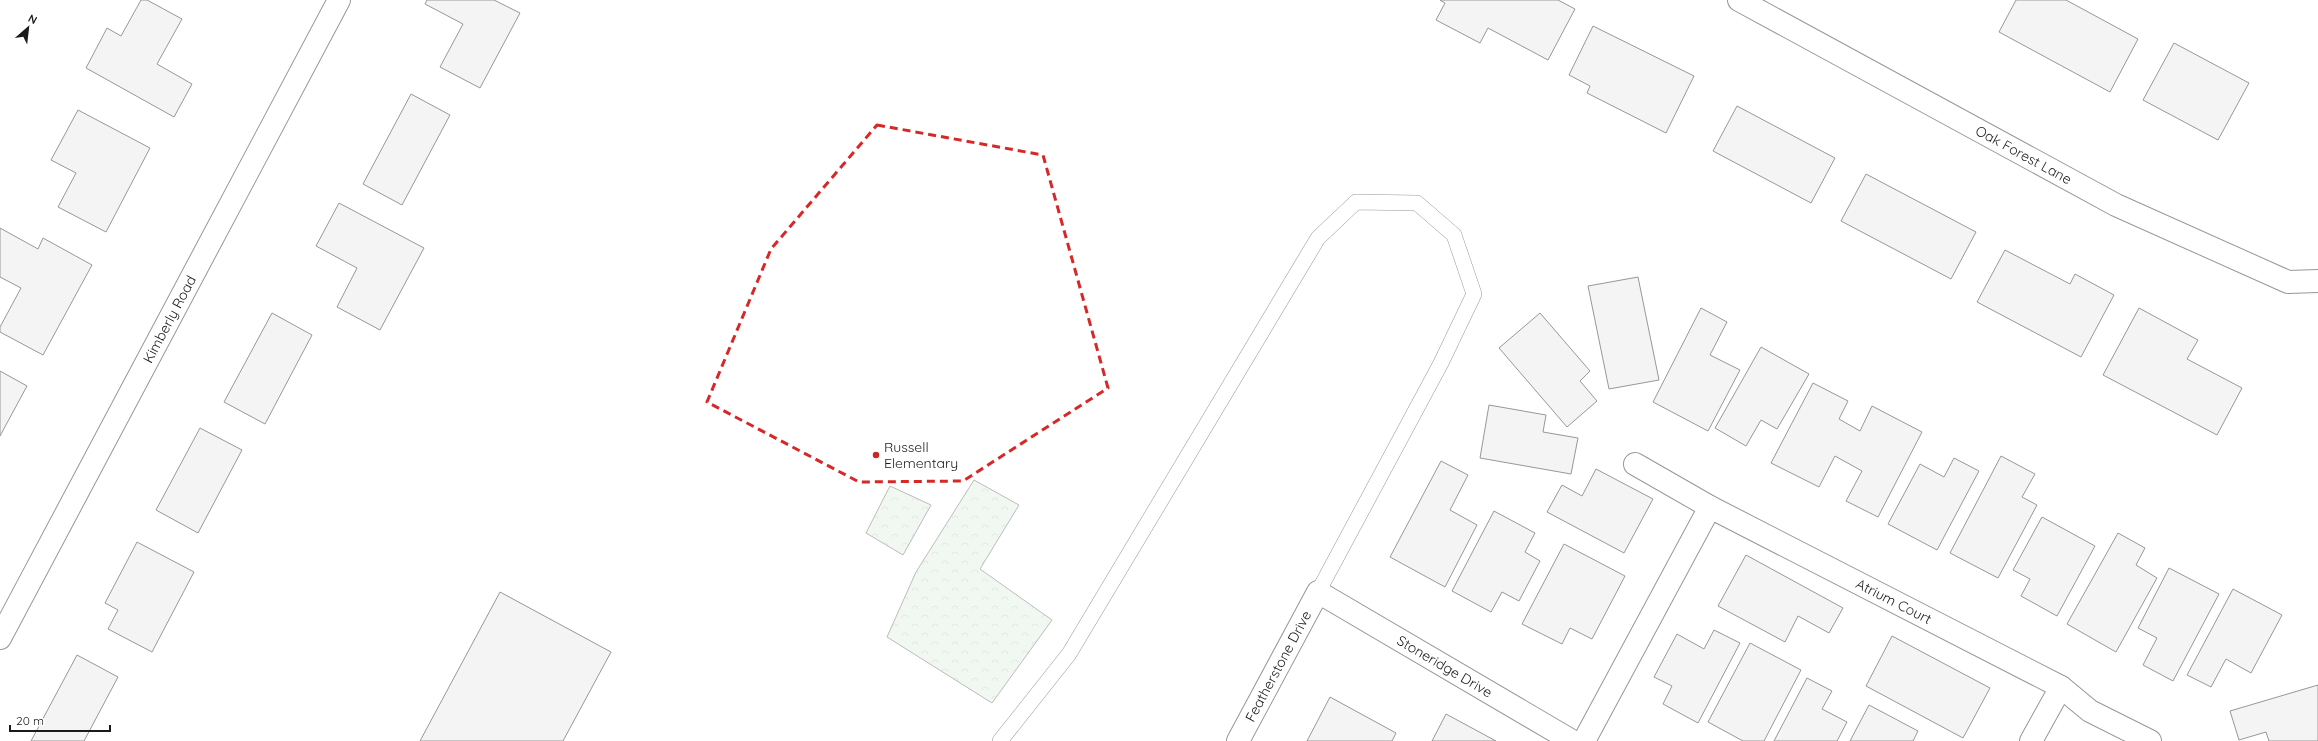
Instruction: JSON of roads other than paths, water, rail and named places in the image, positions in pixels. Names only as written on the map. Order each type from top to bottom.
[{"type":"street","name":"Kimberly Road","points":[[0,638],[339,0]]},
{"type":"street","name":"Oak Forest Lane","points":[[1739,0],[2116,205],[2288,282],[2318,281]]},
{"type":"street","name":"Atrium Court","points":[[1635,464],[1710,507],[2061,687],[2090,712],[2150,741]]},
{"type":"street","points":[[1584,741],[1710,507]]},
{"type":"street","name":"Featherstone Drive","points":[[1238,741],[1318,592]]},
{"type":"street","name":"Stoneridge Drive","points":[[1318,592],[1572,741]]},
{"type":"street","points":[[2031,741],[2061,687]]},
{"type":"lane","points":[[1000,741],[1069,654],[1318,238],[1356,202],[1417,203],[1454,235],[1474,294],[1441,363],[1318,592]]},
{"type":"place","name":"Russell Elementary","points":[[876,455]]}]
